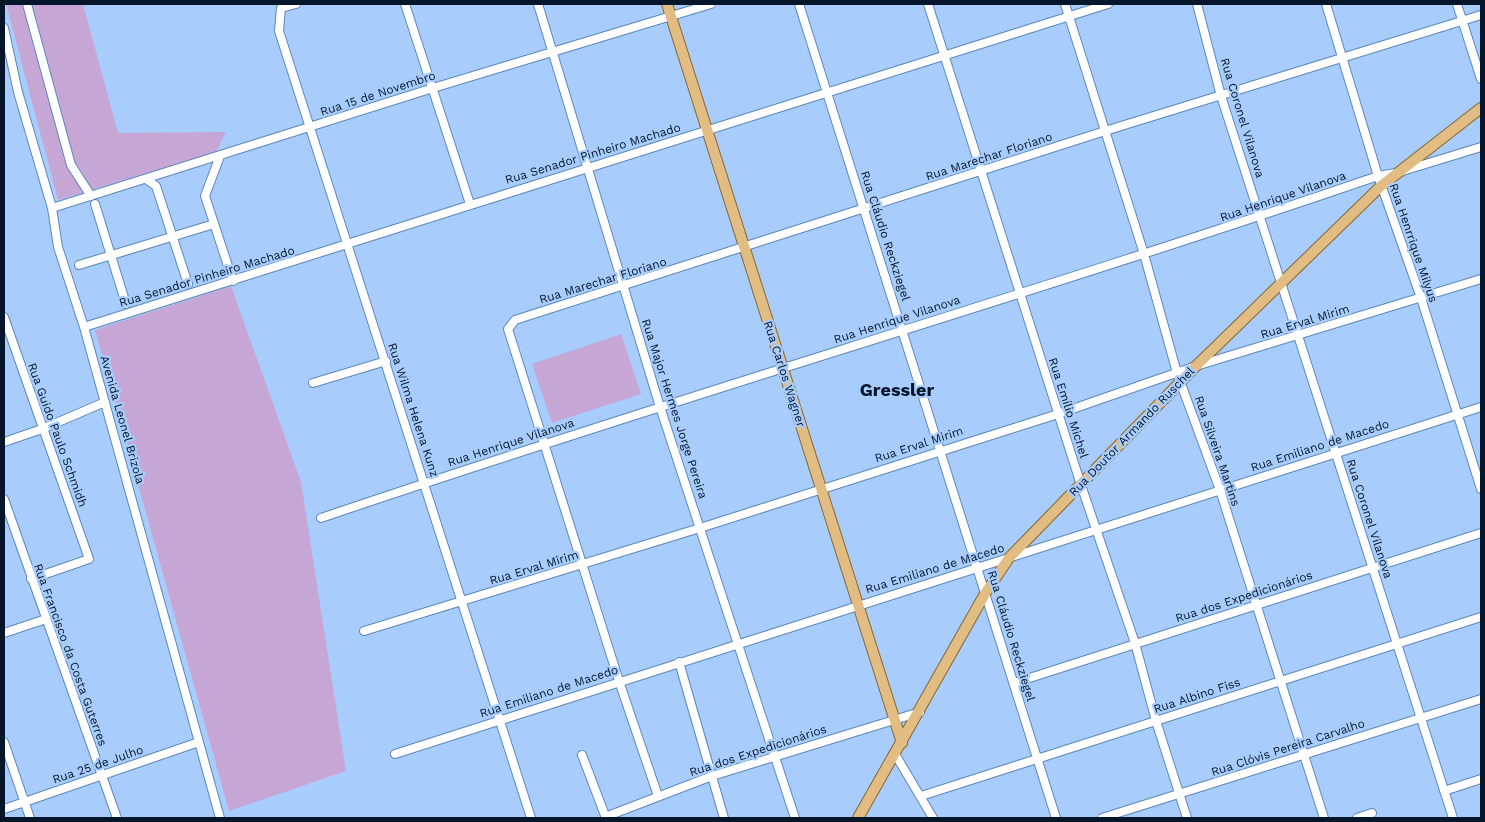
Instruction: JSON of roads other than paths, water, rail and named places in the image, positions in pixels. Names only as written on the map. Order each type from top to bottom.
[{"type":"main road","name":"Rua Carlos Wagner","points":[[667,4],[902,744]]},
{"type":"main road","name":"Rua Doutor Armando Ruschel","points":[[861,817],[986,592],[1009,558],[1196,366],[1282,283],[1380,181],[1396,173],[1481,108]]},
{"type":"street","points":[[27,4],[71,165],[91,196]]},
{"type":"street","name":"Rua Wilma Helena Kunz","points":[[296,4],[281,8],[278,31],[311,128],[462,601],[498,721],[531,818]]},
{"type":"street","points":[[405,4],[470,204]]},
{"type":"street","name":"Rua Major Hermes Jorge Pereira","points":[[538,4],[660,407],[796,818]]},
{"type":"street","name":"Rua 15 de Novembro","points":[[52,208],[311,128],[433,88],[711,4]]},
{"type":"street","name":"Rua Cláudio Reckziegel","points":[[799,4],[979,568],[1056,818]]},
{"type":"street","name":"Rua Emílio Michel","points":[[928,4],[1080,485],[1135,643],[1156,721],[1188,818]]},
{"type":"street","name":"Rua Silveira Martins","points":[[1065,4],[1144,254],[1177,372],[1220,490],[1324,818]]},
{"type":"street","name":"Rua Senador Pinheiro Machado","points":[[84,327],[945,56],[1068,15],[1108,4]]},
{"type":"street","name":"Rua Coronel Vilanova","points":[[1197,4],[1222,96],[1453,818]]},
{"type":"street","name":"Rua Henrrique Milyus","points":[[1326,4],[1380,181],[1421,298],[1481,489]]},
{"type":"street","points":[[1457,4],[1481,79]]},
{"type":"street","name":"Rua Marechar Floriano","points":[[544,443],[508,328],[515,320],[865,210],[1105,131],[1481,15]]},
{"type":"street","name":"Avenida Leonel Brizola","points":[[4,28],[18,92],[52,208],[58,247],[84,327],[220,818]]},
{"type":"street","points":[[1396,173],[1481,147]]},
{"type":"street","points":[[220,156],[205,196],[233,281]]},
{"type":"street","points":[[146,179],[156,186],[188,284]]},
{"type":"street","name":"Rua Henrique Vilanova","points":[[320,518],[544,443],[1261,216],[1380,181]]},
{"type":"street","points":[[95,204],[126,304]]},
{"type":"street","points":[[79,265],[214,224]]},
{"type":"street","name":"Rua Erval Mirim","points":[[364,631],[700,528],[1058,414],[1177,372],[1481,279]]},
{"type":"street","name":"Rua Guido Paulo Schmidh","points":[[4,318],[42,429],[90,559],[31,579]]},
{"type":"street","points":[[312,383],[386,362]]},
{"type":"street","points":[[4,442],[42,429],[105,402]]},
{"type":"street","name":"Rua Emiliano de Macedo","points":[[395,754],[1481,406]]},
{"type":"street","points":[[544,443],[619,681],[658,796]]},
{"type":"street","name":"Rua Francisco da Costa Guterres","points":[[4,499],[116,818]]},
{"type":"street","name":"Rua dos Expedicionários","points":[[1014,682],[1481,533]]},
{"type":"street","name":"Rua Albino Fiss","points":[[921,796],[1481,617]]},
{"type":"street","points":[[4,633],[46,619]]},
{"type":"street","points":[[679,662],[724,818]]},
{"type":"street","name":"Rua Clóvis Pereira Carvalho","points":[[1102,818],[1481,698]]},
{"type":"street","name":"Rua dos Expedicionários","points":[[606,817],[712,776],[920,712]]},
{"type":"street","points":[[4,742],[30,818]]},
{"type":"street","name":"Rua 25 de Julho","points":[[4,809],[199,742]]},
{"type":"street","points":[[895,754],[933,818]]},
{"type":"street","points":[[582,755],[606,817]]},
{"type":"street","points":[[1444,791],[1481,779]]},
{"type":"street","points":[[1357,818],[1372,814]]},
{"type":"district","name":"Gressler","points":[[897,391]]}]
